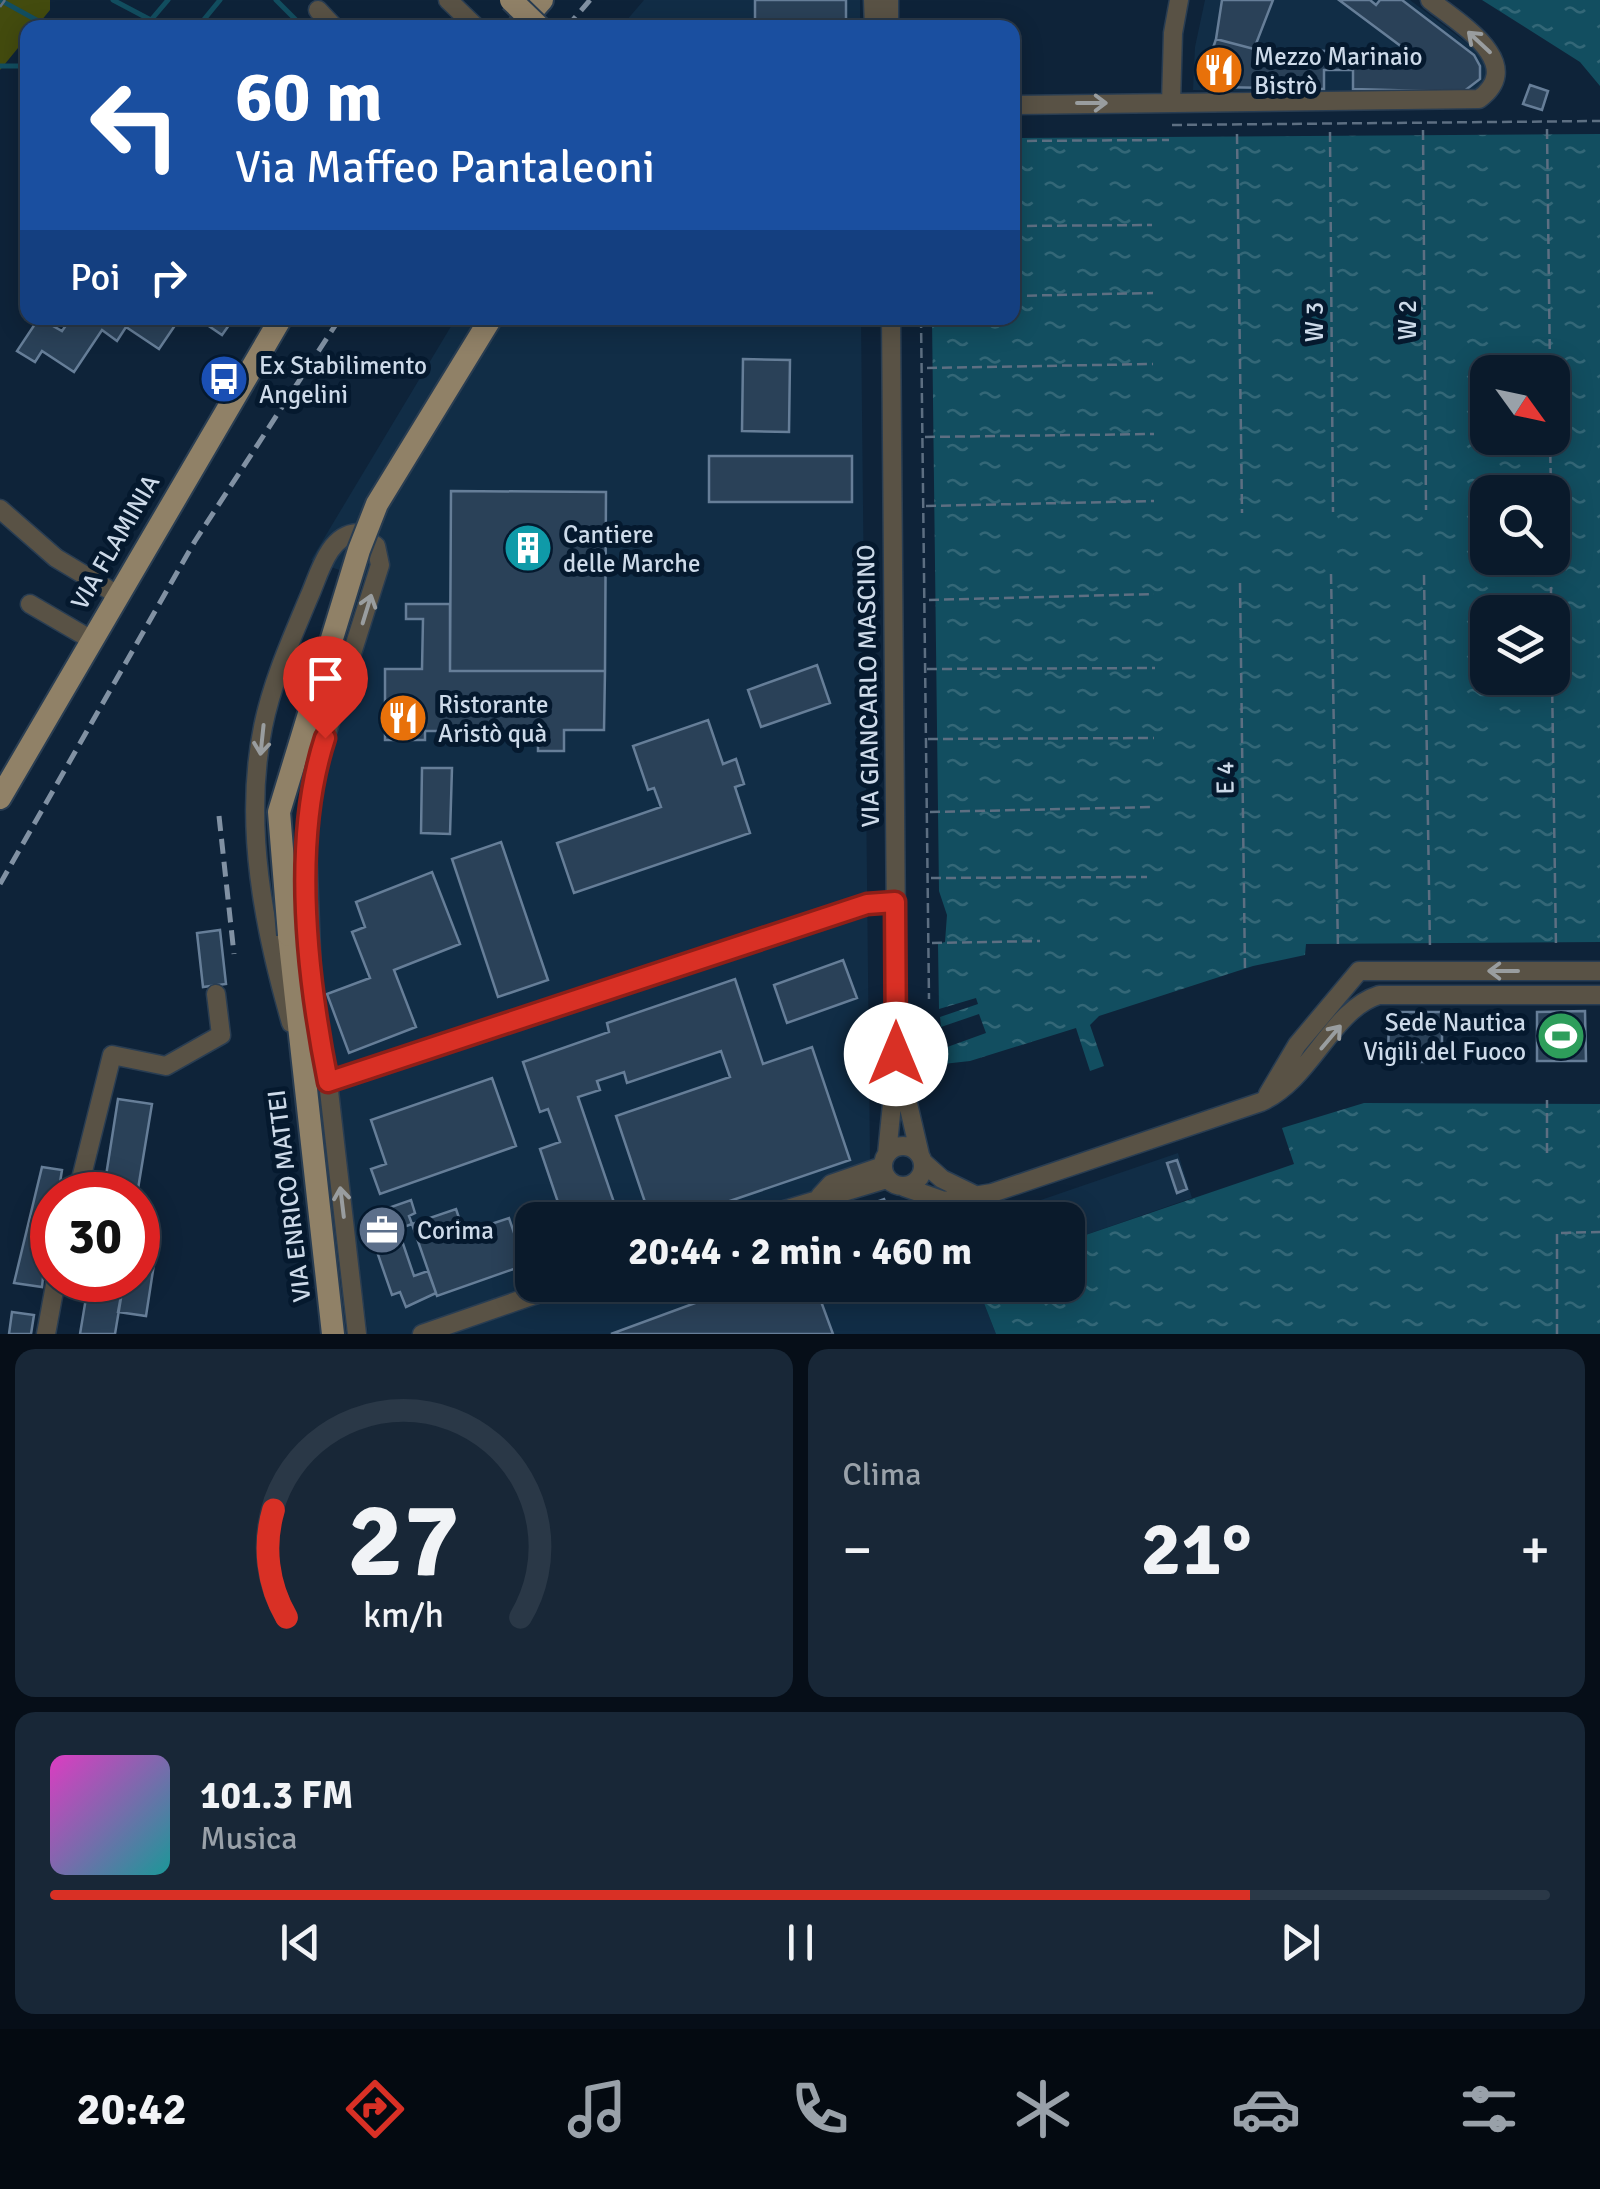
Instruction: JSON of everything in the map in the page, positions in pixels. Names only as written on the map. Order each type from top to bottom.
[{"type":"main road","points":[[511,0],[532,20]]},
{"type":"main road","points":[[524,20],[542,0]]},
{"type":"main road","name":"VIA FLAMINIA","points":[[0,798],[90,638],[277,325]]},
{"type":"main road","name":"VIA ENRICO MATTEI","points":[[333,1334],[300,1052],[280,812],[359,550],[377,504],[491,325]]},
{"type":"main road","points":[[289,936],[313,1006]]},
{"type":"street","points":[[448,0],[468,20]]},
{"type":"street","points":[[1172,102],[1173,33],[1179,0]]},
{"type":"street","points":[[1020,104],[1479,100],[1490,88],[1496,71],[1492,54],[1430,0]]},
{"type":"street","points":[[318,10],[327,20]]},
{"type":"street","name":"VIA ENRICO MATTEI","points":[[364,536],[491,325]]},
{"type":"street","name":"VIA GIANCARLO MASCINO","points":[[890,1172],[896,1054],[891,325]]},
{"type":"street","points":[[0,508],[56,558],[116,594]]},
{"type":"street","name":"VIA ENRICO MATTEI","points":[[357,1334],[328,1082],[313,1006],[308,807],[315,770],[380,565],[380,554],[364,536]]},
{"type":"street","name":"VIA ENRICO MATTEI","points":[[300,1052],[273,956],[258,868],[262,731],[276,677],[324,561],[342,538],[364,536]]},
{"type":"street","points":[[30,604],[90,638]]},
{"type":"street","points":[[328,1082],[842,901],[895,902]]},
{"type":"street","points":[[1262,1102],[1297,1045],[1359,971],[1600,971]]},
{"type":"street","points":[[83,1172],[112,1055],[166,1066],[220,1034],[216,994]]},
{"type":"street","points":[[890,1172],[944,1201],[977,1196],[1262,1102],[1292,1085],[1356,1006],[1380,995],[1600,995]]},
{"type":"street","name":"VIA GIANCARLO MASCINO","points":[[896,1054],[922,1159]]},
{"type":"street","points":[[890,1172],[908,1146],[942,1179],[977,1196]]},
{"type":"street","points":[[803,1202],[820,1196],[831,1184],[890,1172],[919,1179],[922,1159]]},
{"type":"street","points":[[46,1334],[52,1302]]},
{"type":"street","points":[[422,1334],[515,1302]]},
{"type":"path","points":[[1172,125],[1600,122]]},
{"type":"path","points":[[1547,129],[1550,355]]},
{"type":"path","name":"W 2","points":[[1423,130],[1426,510]]},
{"type":"path","name":"W 3","points":[[1330,132],[1333,512]]},
{"type":"path","points":[[1237,134],[1242,513]]},
{"type":"path","points":[[1020,141],[1168,140]]},
{"type":"path","points":[[1020,226],[1152,225]]},
{"type":"path","points":[[1020,296],[1153,293]]},
{"type":"path","points":[[921,325],[929,999]]},
{"type":"path","points":[[927,368],[1153,364]]},
{"type":"path","points":[[926,437],[1154,434]]},
{"type":"path","points":[[925,506],[1154,501]]},
{"type":"path","points":[[1332,574],[1338,949]]},
{"type":"path","points":[[1424,575],[1430,950]]},
{"type":"path","name":"E 4","points":[[1240,583],[1245,972]]},
{"type":"path","points":[[1551,588],[1551,595]]},
{"type":"path","points":[[929,600],[1154,594]]},
{"type":"path","points":[[926,669],[1156,668]]},
{"type":"path","points":[[1552,695],[1556,948]]},
{"type":"path","points":[[928,739],[1154,738]]},
{"type":"path","points":[[930,812],[1154,807]]},
{"type":"path","points":[[931,878],[1147,877]]},
{"type":"path","points":[[932,944],[1040,942]]},
{"type":"path","points":[[1547,1153],[1548,1100]]},
{"type":"path","points":[[1556,1334],[1557,1232],[1600,1232]]},
{"type":"shaded area","points":[[644,0],[860,0],[860,20],[627,20]]},
{"type":"shaded area","points":[[1205,0],[1410,0],[1480,53],[1486,66],[1485,80],[1477,91],[1464,97],[1193,90],[1195,47]]},
{"type":"shaded area","points":[[452,325],[861,325],[870,1159],[863,1167],[843,1173],[853,1202],[515,1202],[515,1302],[984,1302],[996,1334],[368,1334],[322,995],[315,827],[331,746],[382,585],[311,560]]},
{"type":"shaded area","points":[[1178,1153],[1192,1198],[1085,1235],[1085,1202],[1035,1202]]},
{"type":"green space","points":[[0,0],[50,0],[50,10],[42,20],[20,20],[20,46],[0,70]]},
{"type":"water","points":[[1482,0],[1600,0],[1600,86],[1580,62]]},
{"type":"water","points":[[1600,134],[1600,942],[1306,944],[1305,955],[1253,966],[1099,1016],[1090,1025],[1104,1066],[1090,1071],[1076,1028],[970,1061],[943,1064],[939,1050],[986,1033],[979,1014],[941,1027],[940,1017],[978,1004],[976,998],[939,1009],[938,944],[945,942],[947,915],[939,891],[932,325],[1020,325],[1020,138]]},
{"type":"water","points":[[1364,1103],[1600,1104],[1600,1334],[996,1334],[984,1302],[1085,1302],[1085,1235],[1294,1164],[1282,1128]]},
{"type":"building","points":[[755,0],[846,0],[846,20],[755,20]]},
{"type":"building","points":[[1222,0],[1273,0],[1254,49],[1216,39]]},
{"type":"building","points":[[1339,0],[1370,0],[1376,5],[1380,0],[1402,0],[1474,55],[1480,66],[1480,79],[1463,92],[1353,89],[1353,70],[1324,70],[1324,89],[1215,87],[1208,63],[1216,39],[1254,49],[1410,53]]},
{"type":"building","points":[[1530,85],[1548,91],[1542,110],[1523,104]]},
{"type":"building","points":[[34,325],[51,325],[62,331],[66,325],[175,325],[159,349],[126,327],[117,341],[102,330],[74,372],[42,351],[35,362],[17,351]]},
{"type":"building","points":[[207,325],[229,325],[222,335]]},
{"type":"building","points":[[743,359],[790,360],[789,432],[742,431]]},
{"type":"building","points":[[709,456],[852,456],[852,502],[709,502]]},
{"type":"building","name":"Cantiere delle Marche","points":[[451,491],[606,492],[605,671],[450,671]]},
{"type":"building","points":[[406,604],[450,604],[450,671],[605,671],[604,730],[564,730],[564,751],[538,751],[538,731],[425,731],[425,740],[385,740],[385,669],[422,669],[423,619],[406,619]]},
{"type":"building","points":[[817,665],[830,703],[761,727],[748,690]]},
{"type":"building","points":[[708,720],[723,764],[736,759],[744,784],[735,787],[750,833],[574,893],[557,843],[661,807],[654,788],[648,790],[633,746]]},
{"type":"building","points":[[422,768],[452,768],[450,834],[421,833]]},
{"type":"building","points":[[501,842],[548,980],[498,997],[452,859]]},
{"type":"building","points":[[432,872],[460,944],[394,970],[416,1027],[349,1053],[327,994],[370,978],[352,932],[365,927],[356,902]]},
{"type":"building","points":[[220,930],[226,984],[203,987],[197,933]]},
{"type":"building","points":[[843,960],[857,998],[787,1023],[774,985]]},
{"type":"building","points":[[735,979],[763,1064],[812,1047],[850,1160],[727,1202],[645,1202],[616,1116],[730,1077],[721,1051],[627,1083],[624,1072],[597,1081],[600,1090],[578,1097],[614,1202],[558,1202],[540,1149],[560,1142],[548,1109],[540,1112],[523,1062],[609,1032],[607,1023]]},
{"type":"building","name":"Sede Nautica Vigili del Fuoco","points":[[1585,1011],[1586,1061],[1537,1061],[1537,1012]]},
{"type":"building","points":[[1389,1012],[1442,1012],[1442,1062],[1388,1062]]},
{"type":"building","points":[[492,1078],[516,1146],[380,1194],[371,1169],[386,1164],[371,1120]]},
{"type":"building","points":[[118,1099],[152,1104],[141,1172],[107,1172]]},
{"type":"building","points":[[1177,1160],[1187,1189],[1177,1193],[1167,1163]]},
{"type":"building","points":[[42,1167],[62,1170],[62,1172],[41,1172]]},
{"type":"building","points":[[411,1200],[415,1213],[409,1216],[412,1224],[398,1229],[414,1276],[428,1271],[436,1293],[406,1307],[400,1292],[392,1295],[374,1243],[383,1240],[374,1213]]},
{"type":"building","points":[[456,1209],[464,1233],[509,1218],[515,1236],[515,1269],[437,1296],[412,1224]]},
{"type":"building","points":[[30,1217],[30,1285],[14,1283]]},
{"type":"building","points":[[85,1302],[120,1302],[115,1334],[80,1334]]},
{"type":"building","points":[[120,1302],[148,1302],[146,1316],[118,1312]]},
{"type":"building","points":[[698,1302],[821,1302],[833,1334],[611,1334]]},
{"type":"building","points":[[12,1312],[34,1315],[31,1334],[9,1334]]},
{"type":"waterway","points":[[0,0],[36,20]]},
{"type":"waterway","points":[[113,0],[151,20]]},
{"type":"waterway","points":[[151,20],[168,0]]},
{"type":"waterway","points":[[204,20],[220,0]]},
{"type":"waterway","points":[[276,0],[296,20]]},
{"type":"waterway","points":[[0,66],[20,66]]},
{"type":"railway","points":[[573,20],[590,0]]},
{"type":"railway","points":[[0,884],[195,541],[335,325]]},
{"type":"railway","points":[[219,816],[234,954]]},
{"type":"place","name":"Mezzo Marinaio Bistrò","points":[[1219,70]]},
{"type":"place","name":"Ex Stabilimento Angelini","points":[[224,379]]},
{"type":"place","name":"Cantiere delle Marche","points":[[528,548]]},
{"type":"place","name":"Ristorante Aristò quà","points":[[403,718]]},
{"type":"place","name":"Sede Nautica Vigili del Fuoco","points":[[1561,1036]]},
{"type":"place","name":"Corima","points":[[382,1230]]},
{"type":"route","points":[[325,738],[308,807],[307,844],[313,1006],[328,1082],[867,904],[895,902],[896,1054]]}]
